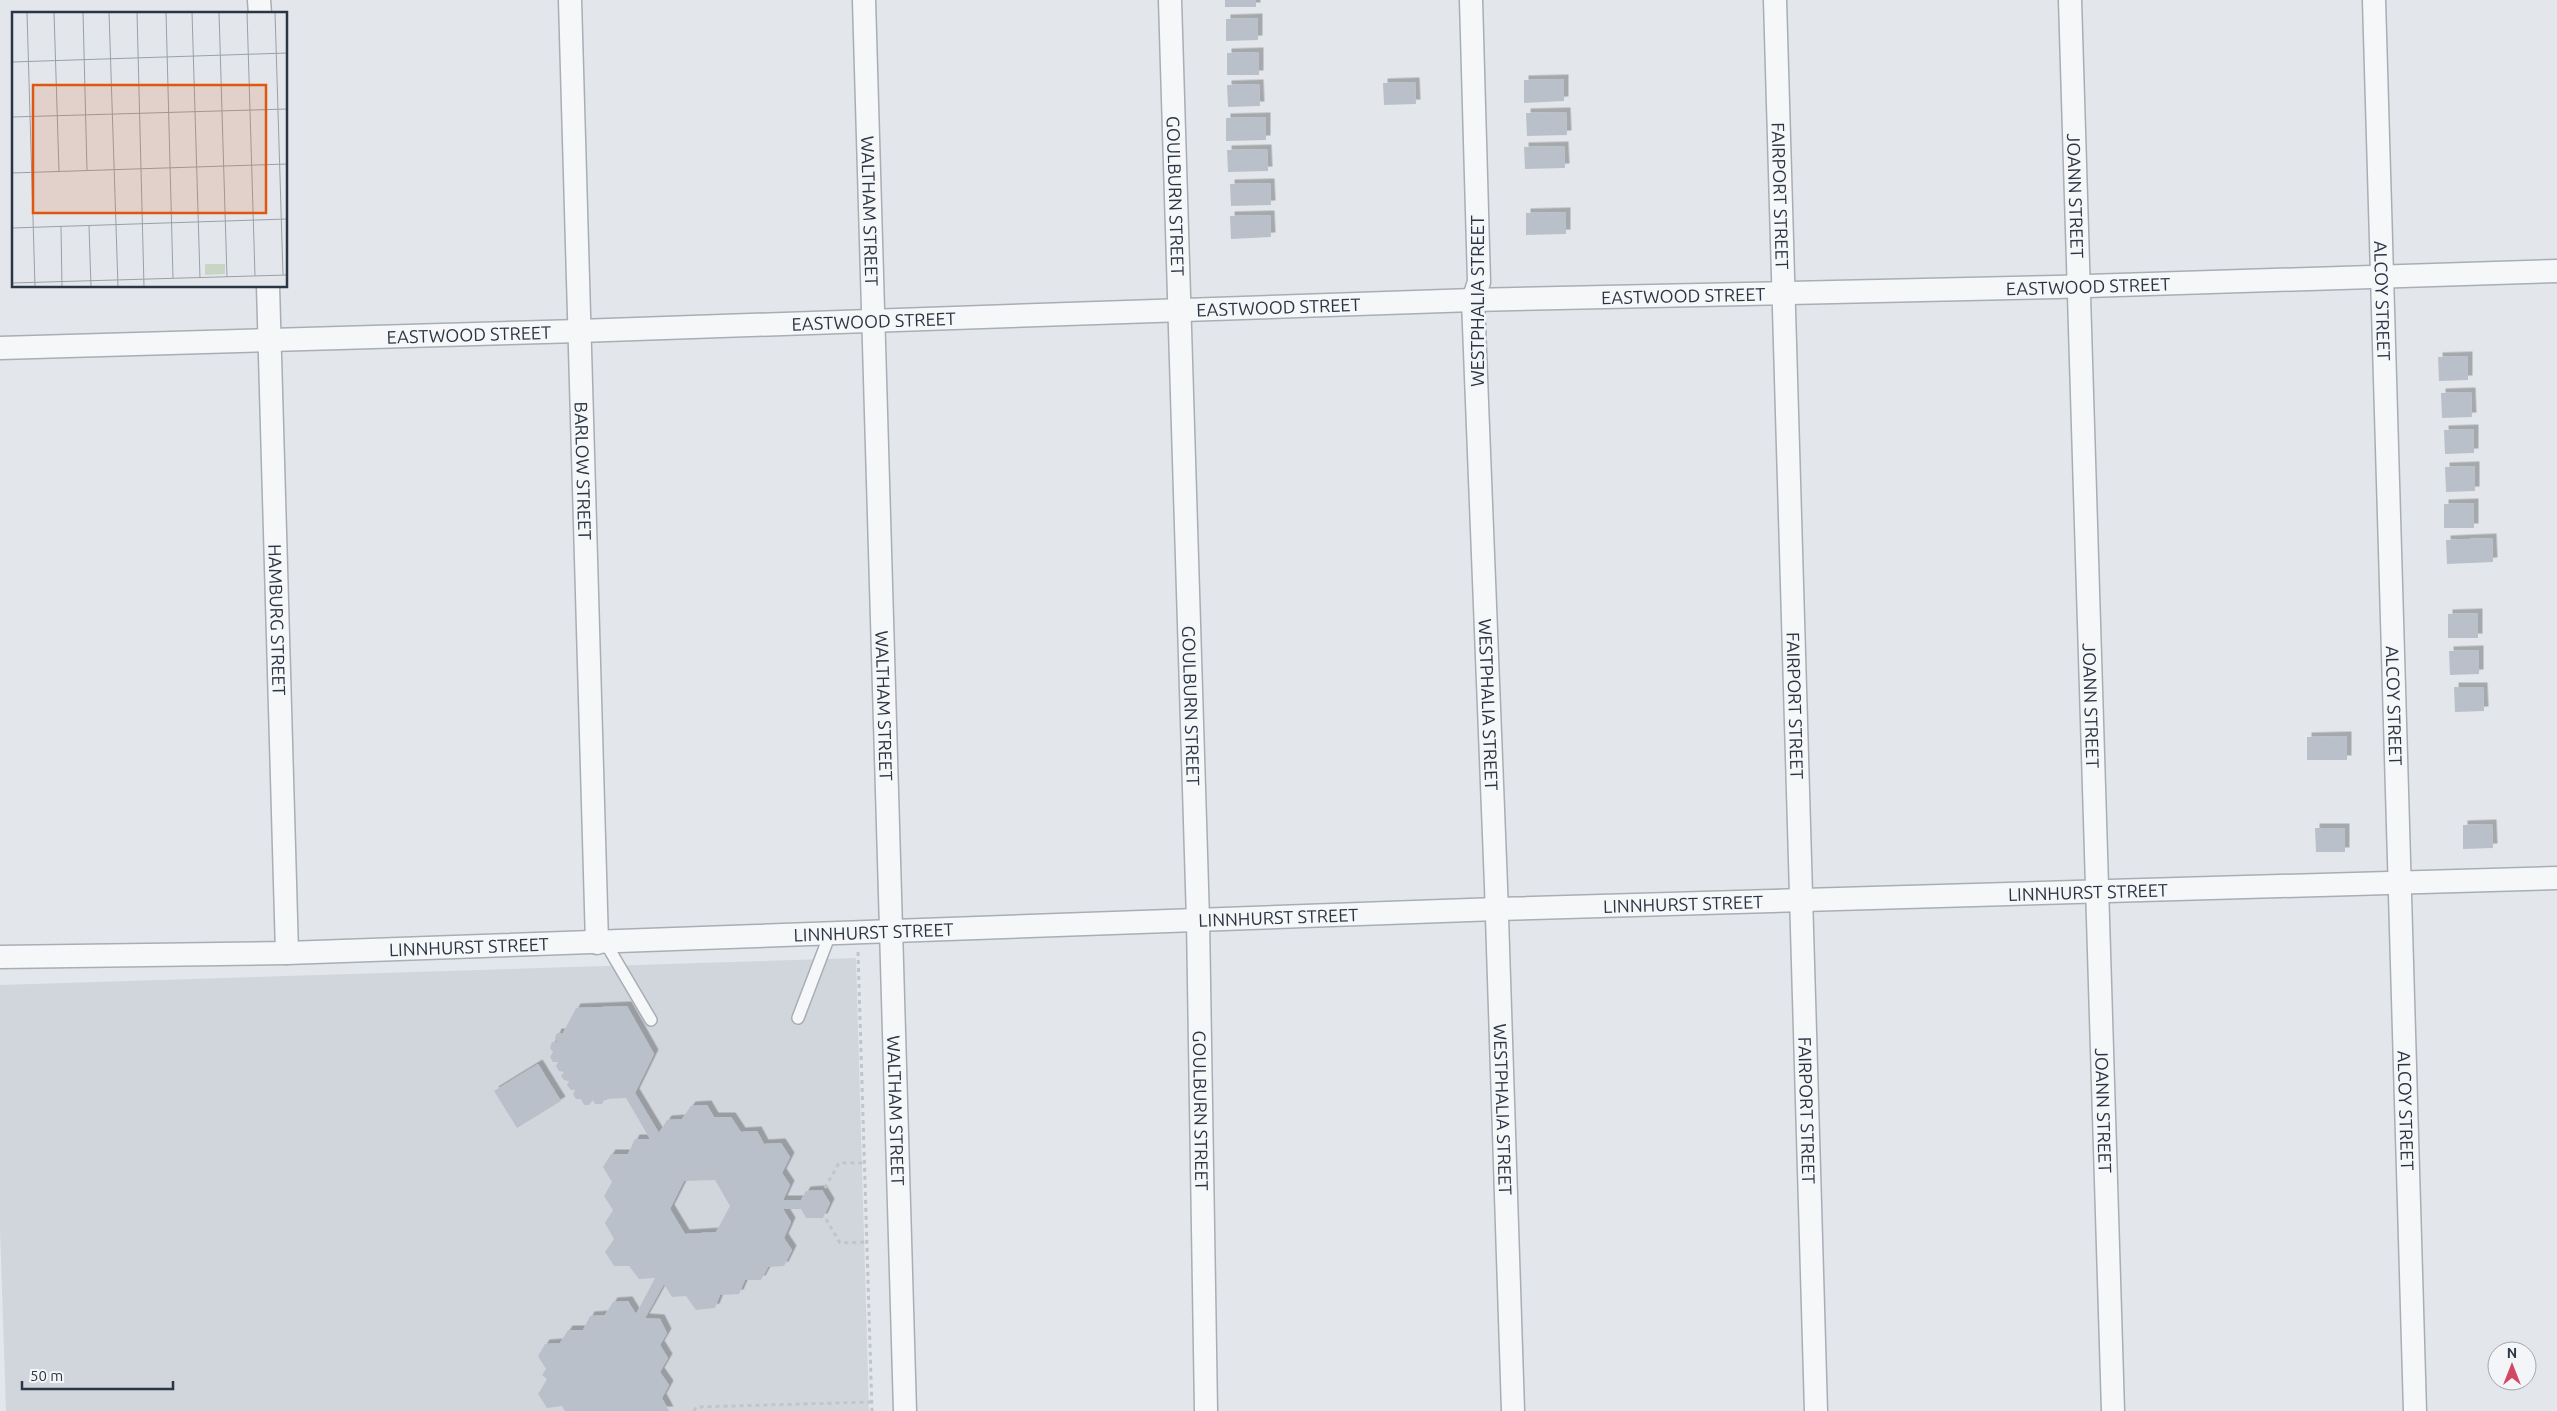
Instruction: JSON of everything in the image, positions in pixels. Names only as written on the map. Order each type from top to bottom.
[{"type":"street","name":"BARLOW STREET","points":[[570,0],[579,331],[601,942]]},
{"type":"street","name":"WALTHAM STREET","points":[[864,0],[905,1411]]},
{"type":"street","name":"GOULBURN STREET","points":[[1170,0],[1198,920],[1206,1411]]},
{"type":"street","name":"WESTPHALIA STREET","points":[[1471,0],[1478,282],[1473,300],[1497,909],[1513,1411]]},
{"type":"street","name":"FAIRPORT STREET","points":[[1775,0],[1816,1411]]},
{"type":"street","name":"JOANN STREET","points":[[2070,0],[2113,1411]]},
{"type":"street","name":"ALCOY STREET","points":[[2374,0],[2415,1411]]},
{"type":"street","name":"EASTWOOD STREET","points":[[0,348],[579,331],[1473,300],[2079,286],[2557,271]]},
{"type":"street","name":"HAMBURG STREET","points":[[268,288],[287,953]]},
{"type":"street","name":"LINNHURST STREET","points":[[0,957],[287,953],[1497,909],[2557,878]]},
{"type":"lane","points":[[798,1018],[830,934]]},
{"type":"lane","points":[[601,942],[652,1020]]},
{"type":"path","points":[[862,933],[858,951],[872,1411]]},
{"type":"path","points":[[825,1188],[839,1163],[864,1162]]},
{"type":"path","points":[[826,1218],[840,1243],[867,1242]]},
{"type":"path","points":[[694,1411],[696,1407],[872,1402]]},
{"type":"shaded area","points":[[856,958],[869,1411],[6,1411],[0,1229],[0,985]]},
{"type":"building","points":[[1225,0],[1256,0],[1256,7],[1225,7]]},
{"type":"building","points":[[1258,18],[1258,40],[1226,41],[1226,19]]},
{"type":"building","points":[[1259,52],[1259,75],[1227,75],[1227,53]]},
{"type":"building","points":[[1564,79],[1564,101],[1524,103],[1524,80]]},
{"type":"building","points":[[1415,82],[1416,104],[1384,105],[1383,83]]},
{"type":"building","points":[[1259,84],[1260,106],[1228,107],[1227,85]]},
{"type":"building","points":[[1566,112],[1567,135],[1527,136],[1526,113]]},
{"type":"building","points":[[1266,117],[1266,140],[1226,141],[1226,118]]},
{"type":"building","points":[[1564,146],[1565,168],[1525,169],[1524,147]]},
{"type":"building","points":[[1267,149],[1268,171],[1228,172],[1227,150]]},
{"type":"building","points":[[1270,183],[1271,205],[1231,206],[1230,184]]},
{"type":"building","points":[[1566,212],[1566,234],[1526,235],[1526,213]]},
{"type":"building","points":[[1270,215],[1271,237],[1231,239],[1230,216]]},
{"type":"building","points":[[2468,356],[2468,380],[2439,381],[2438,357]]},
{"type":"building","points":[[2471,392],[2472,417],[2442,418],[2441,393]]},
{"type":"building","points":[[2474,429],[2474,453],[2445,454],[2444,430]]},
{"type":"building","points":[[2475,466],[2475,491],[2446,492],[2445,467]]},
{"type":"building","points":[[2474,503],[2474,528],[2444,528],[2444,504]]},
{"type":"building","points":[[2492,538],[2493,562],[2447,564],[2446,540]]},
{"type":"building","points":[[2478,613],[2478,638],[2448,638],[2448,614]]},
{"type":"building","points":[[2479,650],[2479,674],[2450,675],[2449,651]]},
{"type":"building","points":[[2454,687],[2483,687],[2484,711],[2455,712]]},
{"type":"building","points":[[2347,736],[2347,760],[2307,760],[2307,737]]},
{"type":"building","points":[[2492,824],[2493,848],[2463,849],[2463,825]]},
{"type":"building","points":[[2315,828],[2345,828],[2345,852],[2316,852]]},
{"type":"building","points":[[627,1006],[654,1054],[635,1093],[659,1133],[667,1120],[682,1119],[691,1106],[707,1105],[714,1117],[731,1117],[741,1132],[757,1131],[764,1144],[781,1143],[790,1157],[782,1173],[790,1185],[783,1200],[801,1200],[806,1191],[822,1190],[830,1203],[823,1218],[806,1218],[801,1209],[783,1209],[791,1222],[784,1238],[792,1250],[784,1266],[768,1267],[761,1280],[745,1280],[739,1294],[720,1295],[715,1308],[696,1310],[686,1296],[672,1297],[664,1284],[645,1318],[660,1319],[667,1333],[660,1345],[668,1358],[660,1372],[669,1385],[662,1398],[669,1411],[565,1411],[562,1406],[547,1408],[538,1394],[547,1379],[542,1375],[546,1369],[538,1356],[545,1344],[560,1343],[568,1330],[583,1330],[590,1316],[605,1315],[613,1302],[628,1301],[636,1314],[655,1278],[639,1279],[629,1266],[614,1266],[605,1252],[614,1239],[605,1223],[613,1210],[604,1196],[612,1182],[603,1167],[611,1154],[628,1154],[635,1139],[650,1139],[626,1098],[605,1099],[602,1104],[595,1104],[593,1100],[589,1105],[584,1105],[581,1099],[576,1099],[573,1094],[575,1090],[571,1090],[567,1085],[569,1081],[564,1080],[561,1076],[564,1072],[559,1071],[556,1066],[558,1062],[553,1062],[550,1057],[553,1052],[550,1048],[552,1042],[558,1043],[555,1038],[557,1033],[563,1033],[576,1008]],"holes":[[[715,1180],[730,1206],[716,1232],[685,1234],[670,1209],[684,1181]]]},
{"type":"building","points":[[538,1064],[561,1101],[517,1128],[494,1091]]}]
